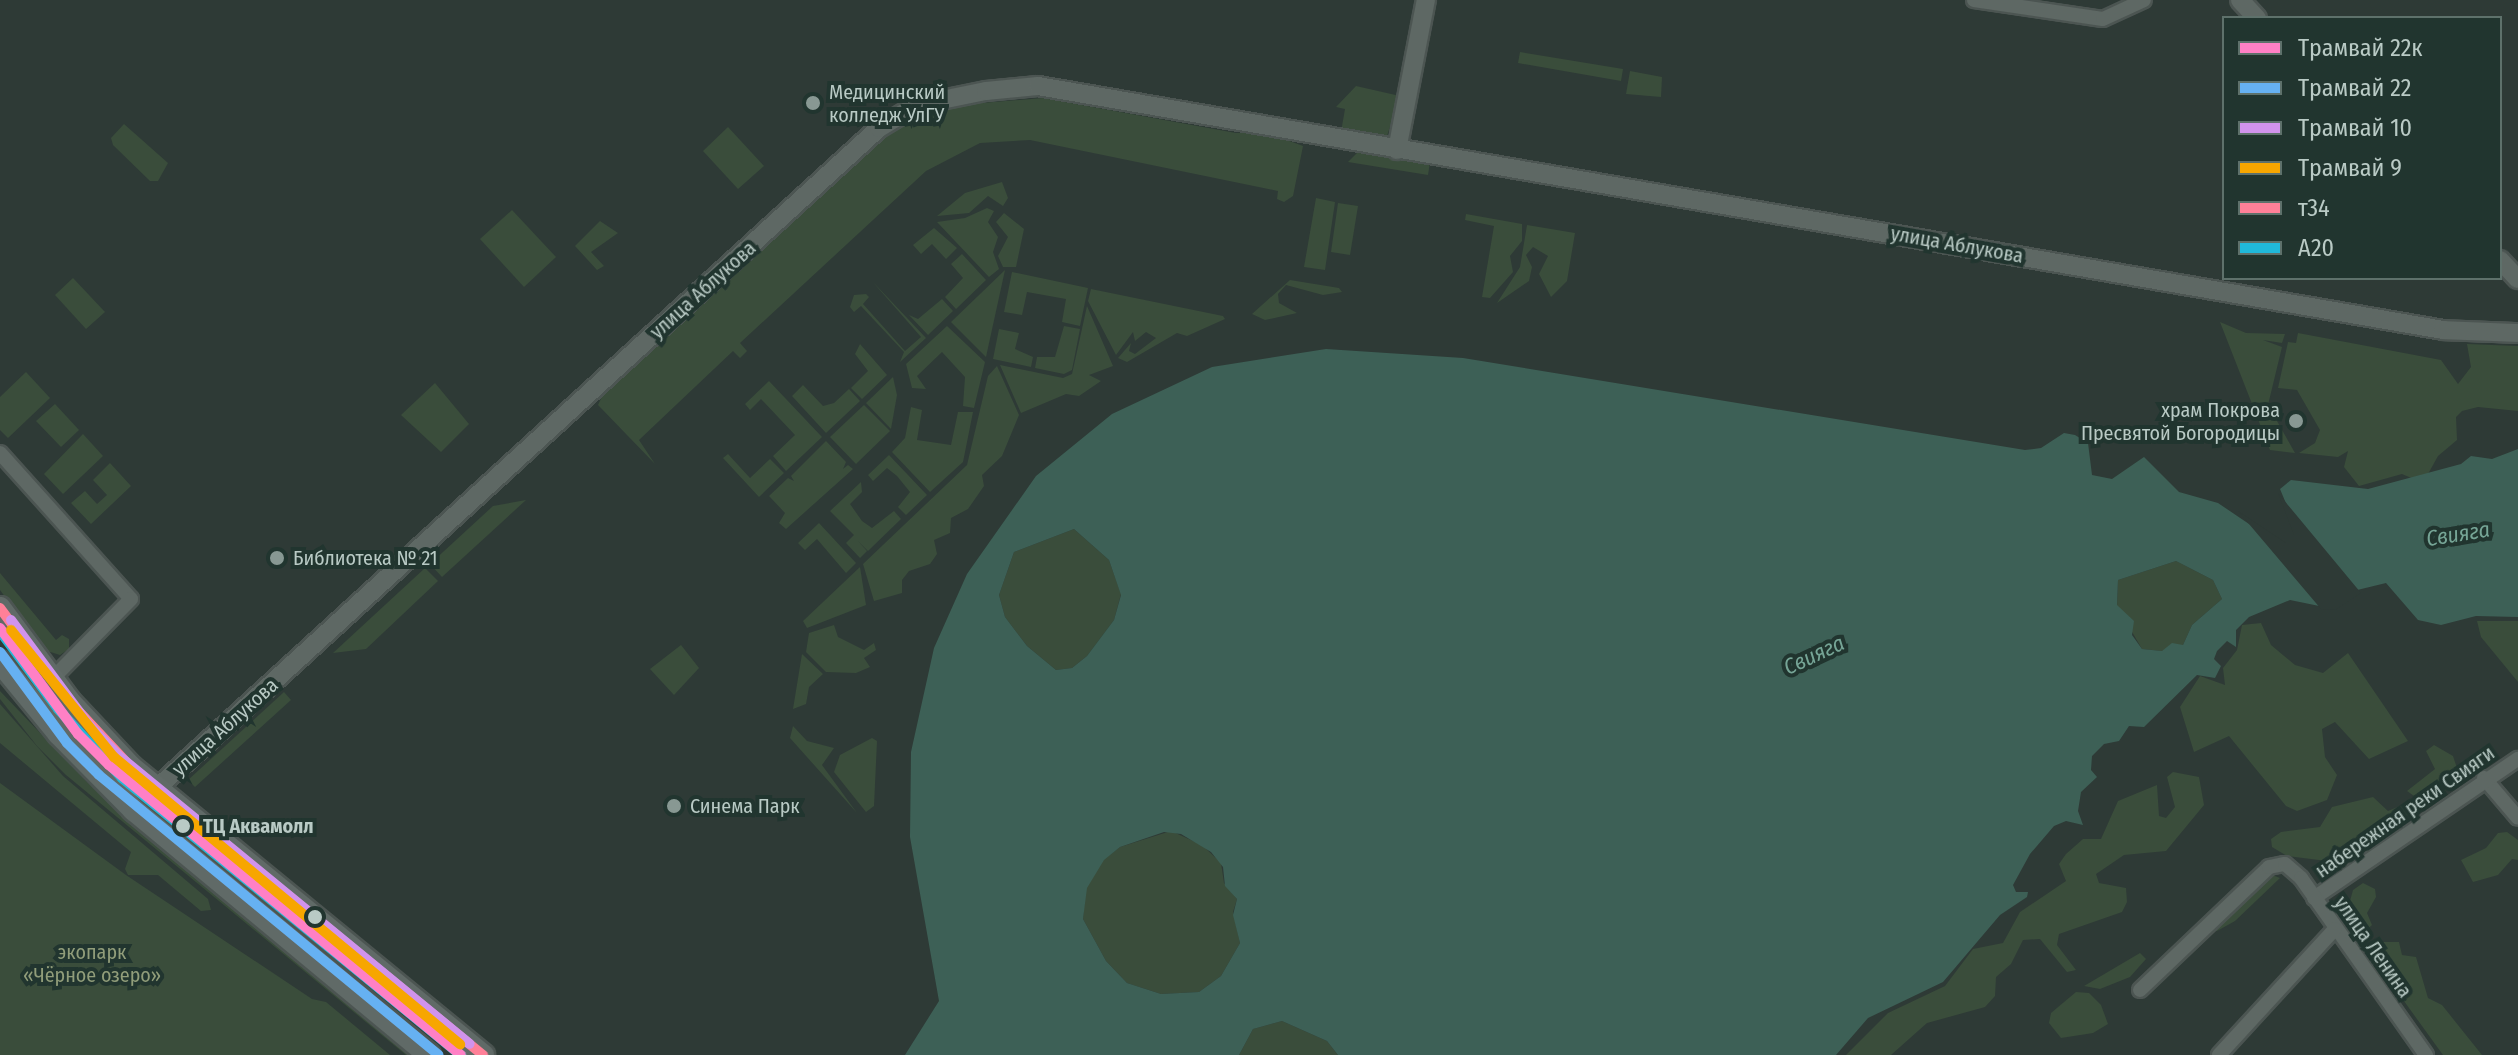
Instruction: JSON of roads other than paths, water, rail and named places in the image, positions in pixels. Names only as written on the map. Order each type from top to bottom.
[{"type":"main road","points":[[0,608],[52,679],[101,738],[157,788],[483,1055]]},
{"type":"main road","points":[[0,662],[59,734],[134,810],[429,1055]]},
{"type":"main road","name":"улица Аблукова","points":[[134,810],[157,788]]},
{"type":"street","points":[[1397,150],[1426,0]]},
{"type":"street","points":[[1974,0],[2103,19],[2144,0]]},
{"type":"street","points":[[2240,0],[2255,16]]},
{"type":"street","name":"улица Аблукова","points":[[157,788],[902,112],[955,97],[1038,86],[2443,330],[2518,333]]},
{"type":"street","points":[[2502,262],[2518,279]]},
{"type":"street","points":[[0,453],[131,599],[52,679]]},
{"type":"street","name":"набережная реки Свияги","points":[[2314,898],[2484,778],[2518,759]]},
{"type":"street","points":[[2484,778],[2518,818]]},
{"type":"street","name":"улица Ленина","points":[[2140,990],[2269,867],[2285,864],[2314,898],[2426,1055]]},
{"type":"street","points":[[2219,1055],[2335,929]]},
{"type":"water","name":"Свияга","points":[[1326,349],[1463,358],[2025,450],[2041,448],[2064,433],[2088,443],[2092,475],[2112,479],[2144,457],[2179,492],[2218,503],[2286,549],[2299,535],[2280,489],[2291,480],[2368,489],[2461,464],[2471,456],[2492,459],[2518,449],[2518,617],[2476,616],[2441,625],[2418,620],[2386,583],[2349,592],[2329,608],[2290,600],[2249,617],[2236,630],[2236,647],[2227,641],[2217,651],[2214,659],[2221,666],[2215,678],[2197,675],[2144,727],[2129,726],[2119,741],[2104,744],[2092,756],[2091,770],[2097,777],[2081,792],[2078,811],[2083,825],[2066,821],[2054,826],[2030,854],[2013,885],[2016,892],[2028,892],[2027,897],[2000,915],[1943,982],[1868,1018],[1836,1055],[1338,1055],[1327,1041],[1282,1021],[1253,1029],[1239,1055],[905,1055],[939,1001],[910,837],[911,752],[934,648],[967,574],[1036,476],[1112,414],[1212,367]],"holes":[[[1074,529],[1109,560],[1121,595],[1114,620],[1087,656],[1072,668],[1056,670],[1027,646],[1005,617],[999,595],[1014,552]],[[2176,561],[2213,580],[2222,599],[2192,625],[2183,645],[2172,643],[2162,651],[2142,649],[2132,635],[2134,621],[2117,605],[2118,580]],[[1164,832],[1181,834],[1211,852],[1223,867],[1225,886],[1237,899],[1233,915],[1240,943],[1221,976],[1199,992],[1161,994],[1127,983],[1106,961],[1083,919],[1087,888],[1104,860],[1120,847]]]},
{"type":"tram line","name":"10","points":[[11,620],[89,725],[118,755],[470,1044]]},
{"type":"tram line","name":"22к","points":[[0,628],[78,734],[109,765],[461,1055]]},
{"type":"tram line","name":"9","points":[[11,630],[114,757],[460,1044]]},
{"type":"tram line","name":"22","points":[[0,652],[67,743],[99,775],[439,1055]]},
{"type":"place","name":"Медицинский колледж УлГУ","points":[[813,103]]},
{"type":"place","name":"храм Покрова Пресвятой Богородицы","points":[[2296,421]]},
{"type":"place","name":"Библиотека № 21","points":[[277,558]]},
{"type":"place","name":"Синема Парк","points":[[674,806]]},
{"type":"place","name":"ТЦ Аквамолл","points":[[183,826]]},
{"type":"park label","name":"экопарк «Чёрное озеро»","points":[[92,964]]}]
